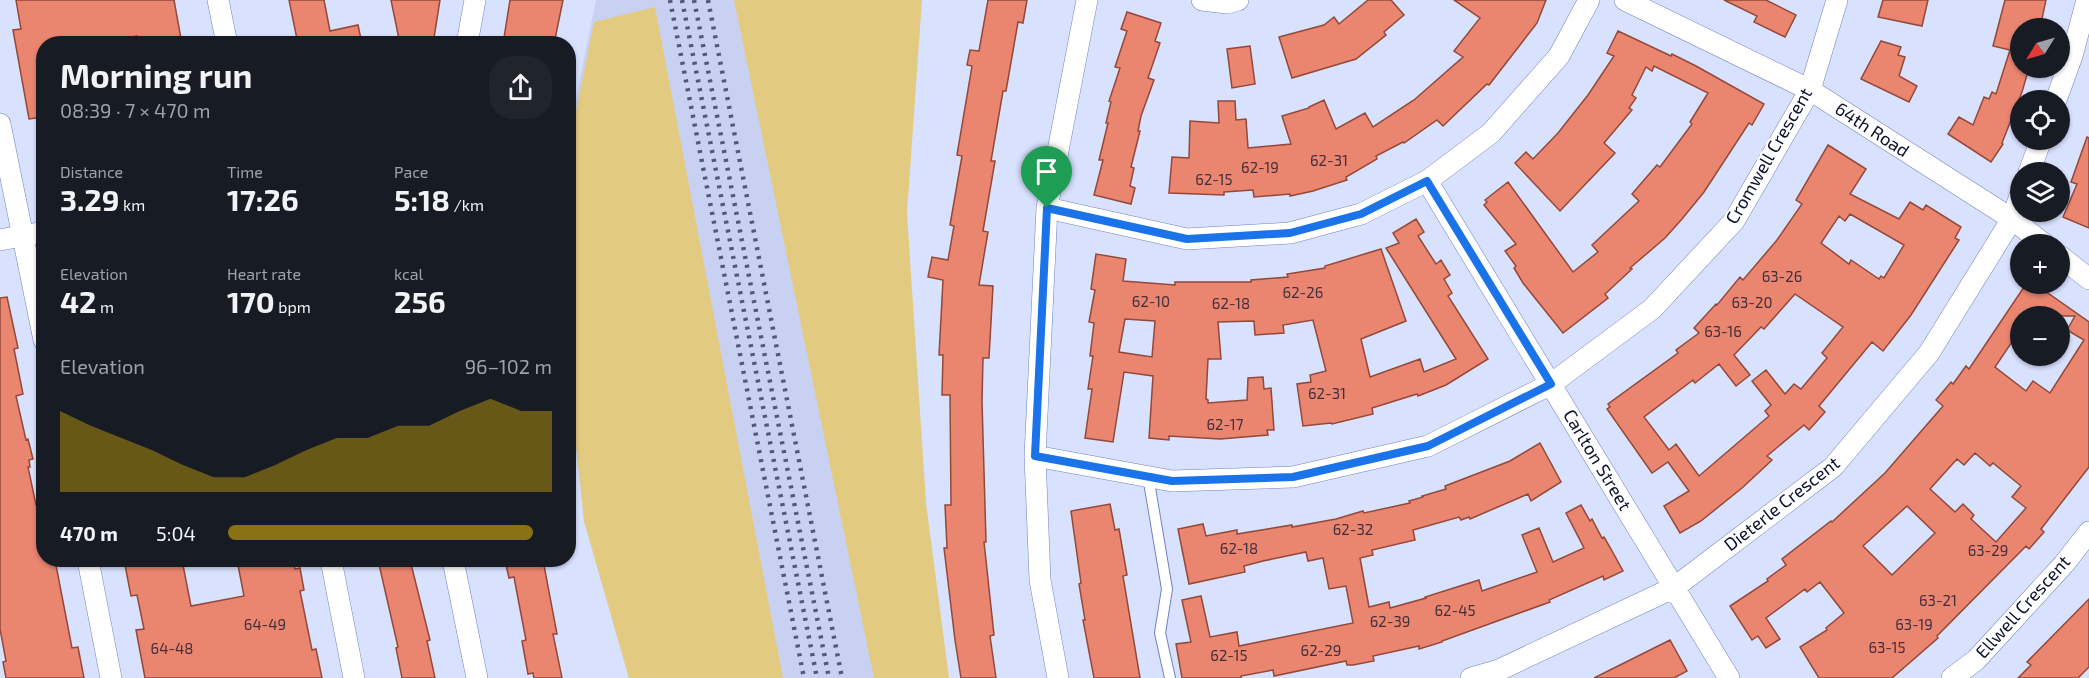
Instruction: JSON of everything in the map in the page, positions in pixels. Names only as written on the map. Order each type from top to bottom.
[{"type":"street","points":[[218,0],[225,36]]},
{"type":"street","points":[[468,36],[475,0]]},
{"type":"street","points":[[1058,678],[1040,580],[1035,456],[1047,208],[1087,0]]},
{"type":"street","points":[[1202,0],[1227,3],[1238,0]]},
{"type":"street","points":[[1047,208],[1187,239],[1290,233],[1361,214],[1427,181],[1491,134],[1558,56],[1589,0]]},
{"type":"street","name":"64th Road","points":[[1625,0],[1810,90],[2010,218]]},
{"type":"street","name":"Cromwell Crescent","points":[[1035,456],[1172,481],[1293,477],[1428,446],[1551,384],[1652,309],[1734,221],[1810,90],[1837,0]]},
{"type":"street","points":[[2059,90],[2072,56],[2087,0]]},
{"type":"street","points":[[0,124],[36,300]]},
{"type":"street","name":"Carlton Street","points":[[1427,181],[1729,678]]},
{"type":"street","name":"Dieterle Crescent","points":[[1471,678],[1499,670],[1675,587],[1833,467],[1929,353],[2010,222]]},
{"type":"street","name":"64th Road","points":[[2016,222],[2031,234]]},
{"type":"street","points":[[0,240],[36,234]]},
{"type":"street","points":[[2070,264],[2089,279]]},
{"type":"street","name":"Ellwell Crescent","points":[[1952,678],[1976,660],[2064,564],[2089,531]]},
{"type":"street","points":[[89,567],[111,678]]},
{"type":"street","points":[[331,567],[354,678]]},
{"type":"street","points":[[454,567],[477,678]]},
{"type":"lane","points":[[1148,476],[1167,590],[1160,633],[1170,678]]},
{"type":"shaded area","points":[[596,0],[918,0],[902,127],[885,678],[629,678],[584,521],[576,450],[576,98]]},
{"type":"shaded area","points":[[734,0],[922,0],[907,213],[926,503],[949,678],[874,678]]},
{"type":"shaded area","points":[[655,7],[783,678],[629,678],[584,521],[576,445],[576,111],[594,22]]},
{"type":"building","points":[[16,0],[174,0],[181,36],[36,36],[36,118],[29,119],[13,30],[21,29]]},
{"type":"building","points":[[289,0],[324,0],[330,31],[358,25],[360,36],[296,36]]},
{"type":"building","points":[[391,0],[440,0],[434,36],[398,36]]},
{"type":"building","points":[[510,0],[563,0],[556,36],[504,36]]},
{"type":"building","points":[[988,0],[1027,0],[1023,23],[1018,22],[991,161],[995,161],[983,231],[988,232],[979,285],[993,286],[989,358],[983,358],[982,401],[986,542],[984,542],[994,635],[990,636],[996,678],[961,678],[944,548],[947,548],[945,505],[951,505],[950,395],[942,395],[943,355],[939,355],[943,280],[928,277],[932,257],[948,260],[954,226],[950,225],[962,156],[957,155],[972,66],[967,65],[970,50],[979,51]]},
{"type":"building","points":[[1368,0],[1391,0],[1404,15],[1384,32],[1386,35],[1356,59],[1292,78],[1279,37],[1324,25],[1334,17],[1339,24]]},
{"type":"building","points":[[1454,0],[1546,0],[1537,23],[1489,85],[1487,84],[1443,126],[1437,120],[1404,143],[1376,156],[1377,159],[1346,177],[1347,180],[1313,191],[1290,196],[1290,194],[1254,197],[1253,190],[1224,192],[1224,195],[1169,193],[1172,157],[1189,158],[1190,121],[1219,123],[1218,101],[1235,101],[1236,120],[1246,119],[1248,148],[1291,144],[1282,116],[1309,108],[1324,100],[1336,129],[1365,113],[1373,127],[1414,100],[1463,57],[1454,51],[1480,18]]},
{"type":"building","points":[[1724,0],[1766,0],[1796,15],[1785,37],[1754,22],[1757,16]]},
{"type":"building","points":[[1883,0],[1928,0],[1922,26],[1878,17]]},
{"type":"building","points":[[2005,0],[2046,0],[2042,18],[2010,18],[2010,50],[1993,46]]},
{"type":"building","points":[[1127,12],[1161,23],[1155,41],[1160,43],[1148,78],[1154,80],[1141,116],[1138,131],[1140,131],[1131,167],[1134,168],[1130,186],[1135,188],[1131,204],[1094,195],[1103,160],[1099,160],[1108,123],[1106,123],[1111,102],[1109,101],[1120,68],[1115,67],[1127,31],[1121,29]]},
{"type":"building","points":[[1618,31],[1696,66],[1764,104],[1752,125],[1749,123],[1704,192],[1682,219],[1605,294],[1608,298],[1563,333],[1523,283],[1514,268],[1516,266],[1505,251],[1516,244],[1484,205],[1487,202],[1485,200],[1508,182],[1573,272],[1598,252],[1592,245],[1639,201],[1632,194],[1657,165],[1660,167],[1692,124],[1690,122],[1708,93],[1654,66],[1652,71],[1646,67],[1632,95],[1636,98],[1629,108],[1632,110],[1604,143],[1615,153],[1560,211],[1515,163],[1526,152],[1533,159],[1558,133],[1588,95],[1614,56],[1607,53]]},
{"type":"building","points":[[1881,41],[1901,47],[1898,55],[1905,57],[1899,76],[1917,86],[1909,102],[1861,79]]},
{"type":"building","points":[[1250,46],[1255,84],[1232,88],[1227,49]]},
{"type":"building","points":[[2010,50],[2010,78],[2026,78],[2023,90],[2010,90],[2010,123],[2003,144],[1991,162],[1948,134],[1959,117],[1973,125],[1984,97],[1989,99],[1992,92],[1996,94]]},
{"type":"building","points":[[2087,137],[2089,138],[2089,228],[2070,220],[2070,200],[2077,184],[2071,182]]},
{"type":"building","points":[[1828,145],[1866,169],[1850,194],[1899,219],[1910,202],[1923,210],[1926,205],[1961,227],[1955,238],[1959,240],[1911,315],[1883,351],[1872,342],[1819,406],[1825,412],[1809,430],[1804,425],[1767,456],[1772,460],[1742,488],[1701,521],[1680,533],[1664,506],[1689,491],[1668,462],[1652,473],[1607,409],[1610,407],[1608,404],[1678,353],[1676,350],[1699,333],[1694,328],[1740,277],[1743,280],[1777,240],[1802,204],[1796,200]],"holes":[[[1850,214],[1904,245],[1884,278],[1881,276],[1879,279],[1851,260],[1849,264],[1821,243],[1839,216],[1845,221]],[[1795,294],[1843,327],[1822,353],[1827,358],[1801,389],[1794,384],[1785,394],[1766,370],[1752,381],[1771,405],[1765,411],[1769,416],[1699,476],[1676,444],[1669,450],[1644,417],[1693,380],[1695,383],[1719,364],[1736,386],[1750,375],[1734,355],[1761,327],[1764,329]]]},
{"type":"building","points":[[1416,219],[1424,232],[1418,236],[1436,264],[1441,260],[1450,275],[1444,279],[1452,293],[1448,296],[1488,359],[1446,385],[1418,396],[1417,394],[1372,408],[1373,414],[1332,424],[1303,426],[1297,384],[1311,382],[1310,375],[1326,371],[1313,320],[1283,325],[1284,333],[1255,335],[1254,321],[1218,322],[1221,359],[1208,359],[1206,399],[1208,403],[1247,400],[1248,378],[1263,377],[1264,389],[1271,388],[1274,430],[1267,430],[1268,435],[1220,439],[1169,436],[1169,440],[1149,438],[1153,376],[1124,372],[1113,442],[1085,438],[1092,389],[1088,389],[1093,356],[1090,356],[1094,323],[1089,322],[1095,290],[1091,289],[1096,254],[1126,259],[1123,281],[1175,285],[1175,282],[1251,282],[1251,280],[1288,277],[1287,274],[1325,268],[1325,266],[1381,249],[1406,321],[1361,339],[1370,377],[1420,359],[1424,372],[1456,359],[1386,248],[1399,243],[1393,233]],"holes":[[[1125,319],[1155,321],[1152,357],[1119,352]]]},
{"type":"building","points":[[2019,294],[2049,294],[2066,306],[2011,306]]},
{"type":"building","points":[[7,297],[18,348],[14,349],[23,394],[16,396],[26,440],[28,439],[33,459],[29,460],[30,467],[28,467],[36,505],[36,567],[56,567],[72,648],[78,647],[84,678],[6,678],[3,662],[6,661],[0,629],[0,298]]},
{"type":"building","points":[[2010,308],[2010,345],[1995,367],[2026,391],[2033,381],[2050,393],[2067,366],[2070,366],[2070,362],[2084,340],[2070,332],[2070,325],[2075,316],[2070,316],[2070,309],[2089,322],[2089,467],[2041,529],[2044,532],[2029,549],[2026,546],[1937,636],[1938,638],[1892,678],[1819,678],[1800,647],[1827,630],[1826,628],[1844,613],[1820,582],[1807,592],[1805,589],[1766,618],[1780,639],[1766,648],[1758,636],[1752,640],[1730,606],[1768,581],[1767,579],[1786,565],[1782,559],[1832,522],[1885,473],[1943,406],[1936,400],[1951,382],[1953,384],[1966,366],[1969,369]],"holes":[[[1975,453],[1990,466],[1993,463],[2021,486],[2012,497],[2026,508],[1996,542],[1971,519],[1974,515],[1963,504],[1955,512],[1930,489],[1957,459],[1964,465]],[[1907,506],[1935,533],[1892,575],[1863,546]]]},
{"type":"building","points":[[1540,443],[1561,482],[1531,501],[1528,494],[1470,519],[1469,517],[1461,520],[1459,517],[1413,530],[1415,540],[1372,550],[1373,555],[1360,558],[1369,607],[1389,602],[1390,608],[1479,580],[1482,591],[1537,572],[1522,535],[1539,528],[1553,562],[1584,548],[1566,513],[1581,505],[1602,538],[1604,537],[1623,571],[1604,580],[1603,576],[1549,600],[1550,602],[1442,642],[1419,649],[1419,646],[1373,656],[1374,661],[1347,665],[1346,661],[1274,676],[1273,670],[1241,676],[1241,678],[1182,678],[1176,644],[1191,642],[1182,600],[1201,596],[1210,637],[1237,632],[1239,646],[1353,623],[1346,586],[1329,589],[1323,558],[1308,561],[1306,552],[1244,566],[1245,572],[1189,584],[1178,529],[1203,524],[1206,536],[1237,530],[1237,534],[1292,525],[1292,527],[1410,503],[1409,501],[1446,489],[1445,486],[1510,461]]},
{"type":"building","points":[[1110,504],[1115,530],[1119,529],[1127,575],[1123,576],[1140,678],[1094,678],[1083,620],[1085,620],[1079,584],[1081,583],[1071,511]]},
{"type":"building","points":[[125,567],[183,567],[191,606],[244,596],[238,567],[300,568],[304,590],[300,591],[312,650],[316,649],[322,678],[145,678],[136,630],[144,629],[137,595],[131,596]]},
{"type":"building","points":[[380,567],[412,567],[430,640],[427,641],[435,678],[402,678],[396,648],[398,647]]},
{"type":"building","points":[[507,567],[544,567],[557,634],[553,634],[562,678],[534,678],[533,673],[528,674],[522,641],[526,640],[514,577],[509,578]]},
{"type":"building","points":[[2089,599],[2089,667],[2078,678],[2018,678],[2031,665],[2027,662]]},
{"type":"building","points":[[1670,640],[1687,671],[1674,678],[1594,678]]},
{"type":"railway","points":[[670,0],[804,678]]},
{"type":"railway","points":[[682,0],[817,678]]},
{"type":"railway","points":[[694,0],[829,678]]},
{"type":"railway","points":[[708,0],[842,678]]},
{"type":"route","points":[[1427,181],[1551,384],[1428,446],[1293,477],[1172,481],[1035,456],[1047,208],[1187,239],[1290,233],[1361,214],[1427,181]]}]
